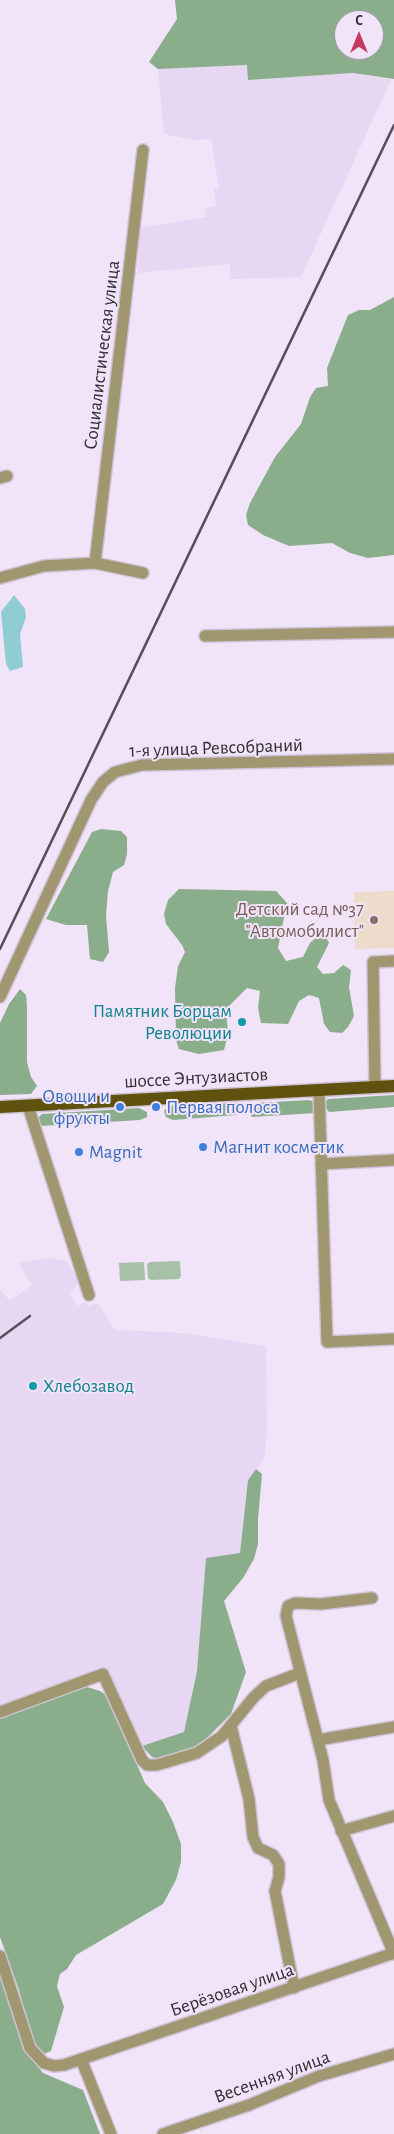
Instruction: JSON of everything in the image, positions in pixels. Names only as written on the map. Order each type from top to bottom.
[{"type":"main road","name":"шоссе Энтузиастов","points":[[0,1107],[394,1086]]},
{"type":"street","name":"Социалистическая улица","points":[[95,563],[143,150]]},
{"type":"street","points":[[0,578],[44,566],[95,563],[143,573]]},
{"type":"street","points":[[205,636],[394,632]]},
{"type":"street","name":"1-я улица Ревсобраний","points":[[0,997],[91,800],[103,782],[116,772],[142,765],[394,759]]},
{"type":"street","points":[[374,1087],[374,962],[394,961]]},
{"type":"street","points":[[320,1090],[327,1342],[394,1339]]},
{"type":"street","points":[[28,1106],[89,1295]]},
{"type":"street","points":[[322,1164],[394,1160]]},
{"type":"street","points":[[372,1598],[321,1604],[295,1603],[288,1606],[286,1616],[318,1740],[329,1800],[394,1953]]},
{"type":"street","points":[[0,1712],[103,1674],[142,1760],[147,1765],[178,1760],[197,1753],[222,1736],[254,1697],[266,1686],[300,1673]]},
{"type":"street","points":[[230,1726],[249,1799],[253,1837],[258,1848],[273,1855],[279,1864],[279,1877],[275,1891],[279,1920],[294,1988]]},
{"type":"street","points":[[318,1740],[394,1727]]},
{"type":"street","points":[[341,1831],[394,1816]]},
{"type":"street","name":"Берёзовая улица","points":[[0,1956],[30,2048],[44,2063],[64,2066],[394,1953]]},
{"type":"street","name":"Весенняя улица","points":[[163,2134],[249,2105],[319,2076],[394,2054]]},
{"type":"street","points":[[81,2059],[111,2134]]},
{"type":"shaded area","points":[[175,0],[394,0],[394,79],[353,73],[248,80],[247,65],[158,69],[149,62],[177,19]]},
{"type":"shaded area","points":[[247,65],[248,80],[353,73],[391,80],[301,277],[230,279],[230,264],[138,273],[139,228],[206,217],[205,208],[216,206],[214,189],[219,188],[211,139],[192,140],[164,134],[158,69]]},
{"type":"shaded area","points":[[394,297],[394,555],[368,558],[350,553],[332,543],[289,546],[263,535],[248,525],[246,515],[250,503],[275,457],[301,424],[310,397],[316,388],[328,386],[327,368],[348,315],[359,310],[370,310]]},
{"type":"shaded area","points":[[14,595],[25,609],[26,617],[20,634],[23,667],[10,671],[6,664],[1,612]]},
{"type":"shaded area","points":[[101,829],[121,831],[127,837],[127,854],[124,865],[113,872],[108,891],[106,915],[109,952],[103,962],[90,959],[87,925],[66,925],[46,919],[92,832]]},
{"type":"shaded area","points":[[179,889],[276,891],[287,903],[278,948],[286,961],[303,957],[310,943],[317,937],[325,935],[329,943],[317,967],[323,974],[334,973],[343,965],[351,970],[349,987],[354,1016],[348,1027],[342,1033],[330,1032],[324,1024],[319,998],[309,995],[299,1001],[288,1024],[261,1023],[258,1008],[260,991],[247,988],[226,1009],[228,1035],[224,1050],[199,1054],[179,1049],[176,1040],[175,988],[178,966],[185,952],[166,924],[164,914],[168,900]]},
{"type":"shaded area","name":"Детский сад №37 \"Автомобилист\"","points":[[394,891],[394,948],[355,949],[354,892]]},
{"type":"shaded area","points":[[20,989],[26,995],[27,1062],[31,1077],[37,1086],[31,1094],[0,1095],[0,1023],[9,1004]]},
{"type":"shaded area","points":[[394,1095],[394,1107],[329,1112],[323,1104],[328,1099]]},
{"type":"shaded area","points":[[309,1100],[316,1102],[315,1113],[252,1117],[248,1111],[256,1103]]},
{"type":"shaded area","points":[[237,1103],[240,1110],[236,1115],[173,1120],[166,1117],[164,1111],[168,1106]]},
{"type":"shaded area","points":[[139,1108],[147,1112],[147,1117],[140,1120],[41,1126],[38,1121],[42,1114]]},
{"type":"shaded area","points":[[50,1258],[66,1261],[80,1281],[70,1293],[77,1306],[85,1302],[88,1306],[98,1303],[115,1330],[183,1333],[266,1346],[267,1433],[264,1459],[248,1480],[240,1553],[197,1671],[184,1733],[142,1746],[108,1670],[33,1693],[0,1707],[0,1289],[10,1301],[32,1285],[18,1262]]},
{"type":"shaded area","points":[[144,1262],[145,1280],[120,1281],[119,1263]]},
{"type":"shaded area","points":[[150,1262],[180,1262],[181,1276],[179,1279],[151,1280],[148,1278],[147,1264]]},
{"type":"shaded area","points":[[256,1469],[262,1474],[258,1544],[254,1559],[243,1578],[224,1601],[246,1672],[231,1714],[197,1748],[160,1759],[152,1757],[142,1746],[184,1732],[197,1671],[206,1558],[240,1553],[248,1480]]},
{"type":"shaded area","points":[[87,1687],[100,1691],[110,1698],[145,1783],[163,1802],[173,1822],[181,1844],[181,1862],[176,1880],[163,1904],[76,1955],[67,1969],[60,1974],[57,1986],[64,2007],[51,2051],[42,2055],[34,2050],[19,1990],[0,1937],[0,1718],[49,1698]]},
{"type":"shaded area","points":[[0,1974],[23,2045],[31,2058],[43,2073],[83,2090],[100,2134],[0,2134]]},
{"type":"railway","points":[[0,949],[394,125]]},
{"type":"railway","points":[[0,1338],[30,1316]]},
{"type":"place","name":"Детский сад №37 \"Автомобилист\"","points":[[374,920]]},
{"type":"place","name":"Памятник Борцам Революции","points":[[242,1022]]},
{"type":"place","name":"Овощи и фрукты","points":[[120,1107]]},
{"type":"place","name":"Первая полоса","points":[[156,1107]]},
{"type":"place","name":"Магнит косметик","points":[[203,1147]]},
{"type":"place","name":"Magnit","points":[[79,1152]]},
{"type":"place","name":"Хлебозавод","points":[[33,1386]]}]
